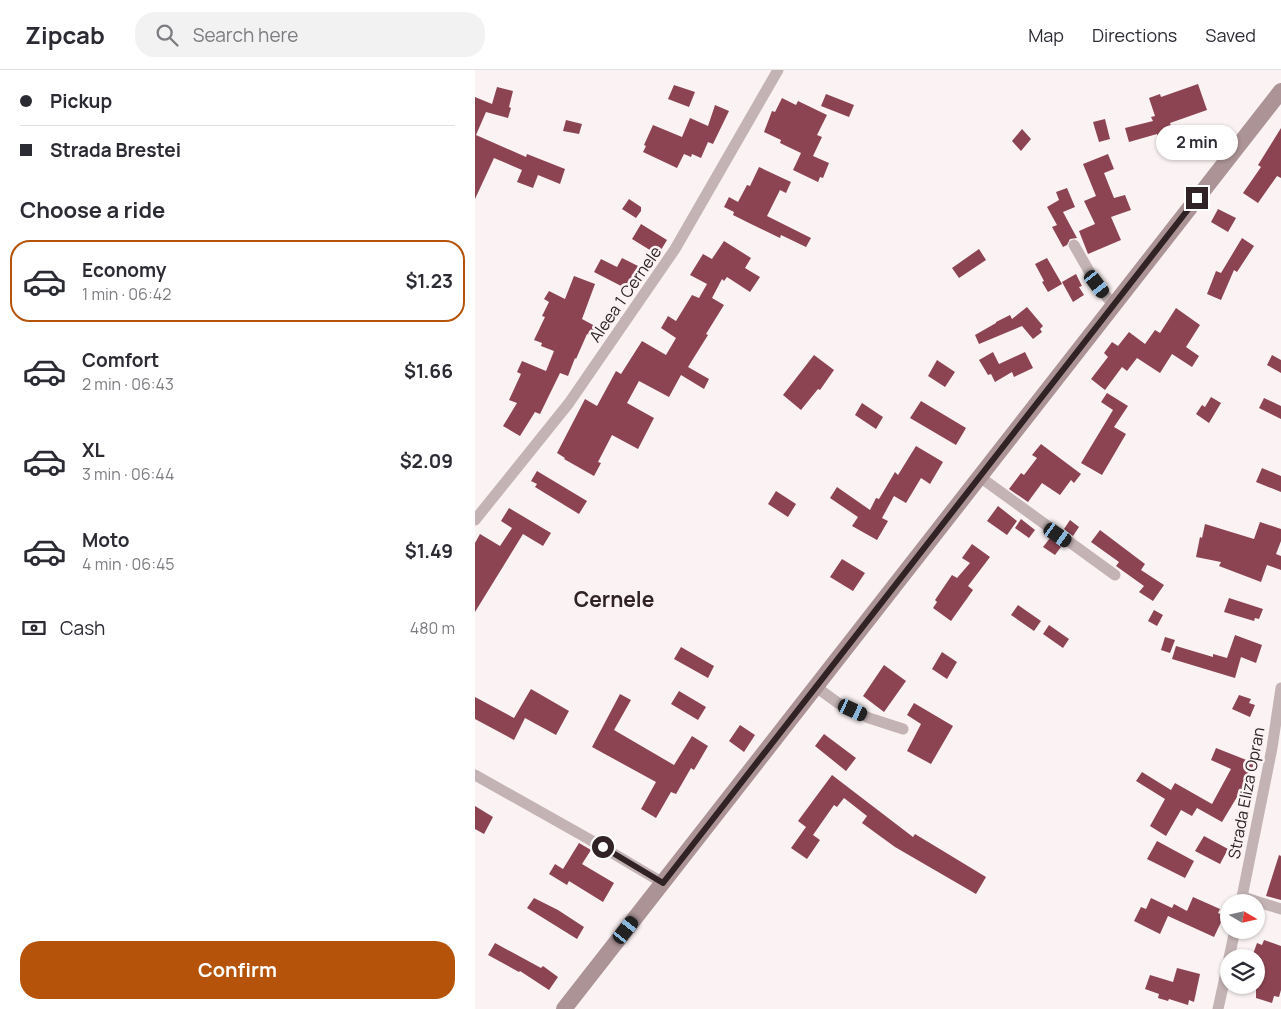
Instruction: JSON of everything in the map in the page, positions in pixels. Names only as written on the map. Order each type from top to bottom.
[{"type":"main road","points":[[564,1009],[1281,91]]},
{"type":"street","name":"Aleea 1 Cernele","points":[[475,520],[569,403],[675,250],[778,70]]},
{"type":"street","points":[[1074,245],[1097,284],[1114,306]]},
{"type":"street","points":[[980,477],[1115,575]]},
{"type":"street","points":[[816,687],[838,703],[869,718],[903,729]]},
{"type":"street","name":"Strada Eliza Opran","points":[[1243,894],[1272,748],[1281,688]]},
{"type":"street","points":[[475,775],[663,883]]},
{"type":"street","points":[[1265,905],[1281,909]]},
{"type":"street","points":[[1218,1009],[1221,994]]},
{"type":"building","points":[[1198,84],[1207,110],[1170,123],[1174,135],[1160,140],[1157,134],[1129,142],[1125,128],[1153,121],[1151,117],[1155,116],[1149,98],[1160,94],[1161,97]]},
{"type":"building","points":[[674,85],[695,92],[689,107],[668,99]]},
{"type":"building","points":[[497,87],[513,91],[508,118],[486,112],[476,135],[526,157],[527,154],[565,169],[560,184],[538,175],[533,188],[517,182],[522,170],[494,158],[475,199],[475,97],[492,104]]},
{"type":"building","points":[[826,94],[854,105],[849,117],[821,106]]},
{"type":"building","points":[[782,98],[796,105],[798,101],[827,115],[817,135],[822,137],[813,156],[829,163],[823,178],[820,177],[818,182],[793,170],[801,153],[780,143],[781,140],[764,132],[772,111],[775,112]]},
{"type":"building","points":[[715,105],[729,111],[713,144],[708,142],[701,158],[692,154],[691,157],[684,154],[677,168],[643,152],[653,125],[682,137],[690,118],[708,126]]},
{"type":"building","points":[[1105,119],[1110,139],[1099,142],[1093,122]]},
{"type":"building","points":[[566,120],[582,124],[579,134],[563,131]]},
{"type":"building","points":[[1281,128],[1281,178],[1277,176],[1258,203],[1243,193],[1261,167],[1258,165]]},
{"type":"building","points":[[1022,129],[1031,139],[1021,151],[1012,141]]},
{"type":"building","points":[[1108,154],[1114,169],[1104,173],[1114,198],[1125,195],[1131,210],[1111,217],[1121,240],[1088,254],[1079,231],[1095,224],[1084,201],[1096,196],[1083,164]]},
{"type":"building","points":[[759,167],[791,182],[786,193],[780,190],[767,216],[811,238],[806,247],[781,235],[780,238],[751,224],[733,215],[734,212],[724,207],[729,197],[738,202],[747,185],[750,186]]},
{"type":"building","points":[[1067,188],[1075,207],[1063,212],[1077,238],[1070,239],[1067,245],[1063,247],[1052,227],[1057,225],[1047,207],[1059,200],[1056,192]]},
{"type":"building","points":[[629,199],[641,207],[641,211],[636,218],[622,209]]},
{"type":"building","points":[[1218,209],[1236,218],[1228,232],[1211,222]]},
{"type":"building","points":[[641,224],[667,240],[658,255],[632,239]]},
{"type":"building","points":[[1242,238],[1254,246],[1237,272],[1234,270],[1221,300],[1207,294],[1216,271],[1221,273]]},
{"type":"building","points":[[724,241],[751,258],[745,268],[760,277],[750,292],[727,277],[724,281],[722,279],[712,298],[724,305],[688,367],[709,379],[704,389],[681,375],[669,397],[639,381],[627,403],[654,418],[638,449],[612,435],[598,462],[601,463],[594,476],[564,459],[557,453],[585,399],[597,406],[616,371],[621,374],[642,341],[666,355],[676,338],[661,328],[668,316],[676,321],[692,295],[699,298],[707,284],[690,275],[703,254],[712,259]]},
{"type":"building","points":[[979,249],[986,260],[959,278],[952,268]]},
{"type":"building","points":[[622,258],[638,266],[627,289],[594,272],[601,259],[617,267]]},
{"type":"building","points":[[1047,258],[1062,284],[1048,292],[1035,264]]},
{"type":"building","points":[[1076,274],[1082,286],[1079,287],[1084,295],[1073,302],[1062,282]]},
{"type":"building","points":[[574,276],[595,284],[582,319],[595,326],[591,335],[587,334],[568,376],[560,373],[540,414],[535,412],[520,436],[503,426],[517,403],[509,400],[521,374],[517,372],[522,361],[546,371],[554,351],[541,346],[542,343],[534,340],[545,317],[542,316],[549,302],[544,299],[549,291],[565,299]]},
{"type":"building","points":[[1027,307],[1043,326],[1040,329],[1042,332],[1033,339],[1022,326],[979,344],[975,335],[1010,315],[1012,319]]},
{"type":"building","points":[[1176,308],[1200,325],[1186,347],[1199,356],[1192,367],[1172,354],[1160,373],[1137,358],[1127,371],[1122,367],[1105,390],[1091,379],[1108,357],[1104,353],[1112,342],[1118,346],[1129,332],[1145,344],[1155,330],[1160,333]]},
{"type":"building","points":[[993,352],[999,364],[1025,352],[1033,368],[1014,377],[1012,372],[995,382],[991,374],[988,375],[979,360]]},
{"type":"building","points":[[814,355],[834,370],[820,390],[818,389],[801,410],[783,395]]},
{"type":"building","points":[[1272,355],[1281,360],[1281,373],[1267,365]]},
{"type":"building","points":[[937,360],[955,372],[945,387],[928,376]]},
{"type":"building","points":[[1107,393],[1128,406],[1114,427],[1126,434],[1102,475],[1081,463],[1113,410],[1101,402]]},
{"type":"building","points":[[1211,397],[1221,403],[1209,423],[1196,414],[1202,405],[1205,407]]},
{"type":"building","points":[[1264,398],[1281,406],[1281,419],[1259,408]]},
{"type":"building","points":[[921,401],[966,428],[956,445],[910,418]]},
{"type":"building","points":[[862,403],[883,417],[876,429],[855,415]]},
{"type":"building","points":[[1041,444],[1081,474],[1074,483],[1071,480],[1060,495],[1042,483],[1028,502],[1009,489],[1021,473],[1024,475],[1037,458],[1032,455]]},
{"type":"building","points":[[916,446],[943,462],[930,484],[921,478],[906,503],[894,496],[882,518],[888,521],[877,540],[852,526],[858,517],[830,498],[837,487],[870,510],[876,498],[879,499],[895,472],[898,475]]},
{"type":"building","points":[[1262,468],[1281,476],[1281,492],[1256,482]]},
{"type":"building","points":[[537,471],[587,501],[579,514],[535,487],[537,484],[531,481]]},
{"type":"building","points":[[776,491],[796,504],[788,517],[768,504]]},
{"type":"building","points":[[998,506],[1017,521],[1007,535],[987,521]]},
{"type":"building","points":[[509,508],[551,533],[543,546],[523,534],[475,612],[475,543],[480,534],[500,546],[512,528],[501,521]]},
{"type":"building","points":[[1021,519],[1035,530],[1029,538],[1015,528]]},
{"type":"building","points":[[1070,520],[1079,527],[1073,536],[1064,529]]},
{"type":"building","points":[[1260,522],[1281,529],[1281,541],[1276,554],[1281,556],[1281,570],[1267,565],[1261,582],[1219,566],[1221,562],[1196,557],[1205,524],[1254,539]]},
{"type":"building","points":[[1100,530],[1145,564],[1141,570],[1164,585],[1153,601],[1139,592],[1144,586],[1116,566],[1119,562],[1091,542]]},
{"type":"building","points":[[1050,538],[1061,547],[1055,555],[1043,547]]},
{"type":"building","points":[[972,544],[990,557],[968,586],[973,590],[951,621],[933,608],[937,602],[935,600],[952,575],[957,578],[970,563],[962,558]]},
{"type":"building","points":[[842,559],[865,573],[853,591],[830,577]]},
{"type":"building","points":[[1229,598],[1263,609],[1259,619],[1255,618],[1254,621],[1224,612]]},
{"type":"building","points":[[1018,605],[1041,621],[1034,631],[1011,615]]},
{"type":"building","points":[[1154,610],[1163,615],[1157,626],[1148,621]]},
{"type":"building","points":[[1049,625],[1069,639],[1063,648],[1043,634]]},
{"type":"building","points":[[1235,635],[1262,645],[1256,663],[1241,657],[1235,678],[1172,659],[1176,646],[1213,657],[1213,654],[1227,658]]},
{"type":"building","points":[[1165,637],[1175,640],[1170,653],[1161,650]]},
{"type":"building","points":[[681,647],[714,666],[708,678],[674,659]]},
{"type":"building","points":[[942,652],[957,662],[947,679],[932,669]]},
{"type":"building","points":[[884,665],[906,681],[884,712],[863,696]]},
{"type":"building","points":[[531,689],[569,711],[556,735],[525,718],[514,740],[475,719],[475,697],[514,718]]},
{"type":"building","points":[[679,691],[706,707],[698,720],[671,704]]},
{"type":"building","points":[[620,694],[631,700],[614,730],[674,765],[692,736],[708,746],[694,770],[691,768],[676,794],[671,792],[656,818],[641,809],[656,782],[592,747]]},
{"type":"building","points":[[1239,695],[1251,699],[1249,703],[1255,705],[1250,717],[1232,709]]},
{"type":"building","points":[[914,703],[953,726],[931,764],[907,751],[921,724],[907,715]]},
{"type":"building","points":[[740,725],[755,735],[744,752],[729,741]]},
{"type":"building","points":[[824,734],[856,758],[846,771],[815,746]]},
{"type":"building","points":[[1216,748],[1254,763],[1249,777],[1222,822],[1197,808],[1192,816],[1181,810],[1166,836],[1150,826],[1165,799],[1136,781],[1142,772],[1171,790],[1175,783],[1212,804],[1231,769],[1211,760]]},
{"type":"building","points":[[832,775],[913,837],[915,834],[986,877],[976,894],[895,847],[862,823],[867,816],[844,798],[837,807],[834,805],[813,835],[820,840],[807,859],[791,848],[806,827],[798,821]]},
{"type":"building","points":[[475,806],[493,817],[484,834],[475,829]]},
{"type":"building","points":[[1204,836],[1228,849],[1220,864],[1195,851]]},
{"type":"building","points":[[1157,841],[1194,861],[1185,878],[1147,859]]},
{"type":"building","points":[[579,843],[591,850],[582,864],[614,883],[603,902],[569,881],[567,885],[549,874],[555,864],[563,869]]},
{"type":"building","points":[[1279,855],[1281,856],[1281,900],[1266,896]]},
{"type":"building","points":[[1193,897],[1220,909],[1218,913],[1220,914],[1220,924],[1214,937],[1168,916],[1160,934],[1134,921],[1141,907],[1146,909],[1151,898],[1172,908],[1174,904],[1187,911]]},
{"type":"building","points":[[534,898],[558,910],[584,927],[577,939],[527,908]]},
{"type":"building","points":[[1264,940],[1281,946],[1281,990],[1279,997],[1274,996],[1272,1003],[1256,998],[1256,994],[1265,994],[1265,949],[1255,949],[1257,943],[1262,945]]},
{"type":"building","points":[[495,943],[541,968],[543,966],[558,977],[549,990],[520,971],[488,955]]},
{"type":"building","points":[[1177,968],[1200,974],[1194,1002],[1189,1000],[1188,1005],[1169,999],[1168,1001],[1158,998],[1159,994],[1145,989],[1150,975],[1173,982]]},
{"type":"district","name":"Cernele","points":[[614,600]]},
{"type":"route","points":[[603,847],[663,883],[1197,198]]}]
